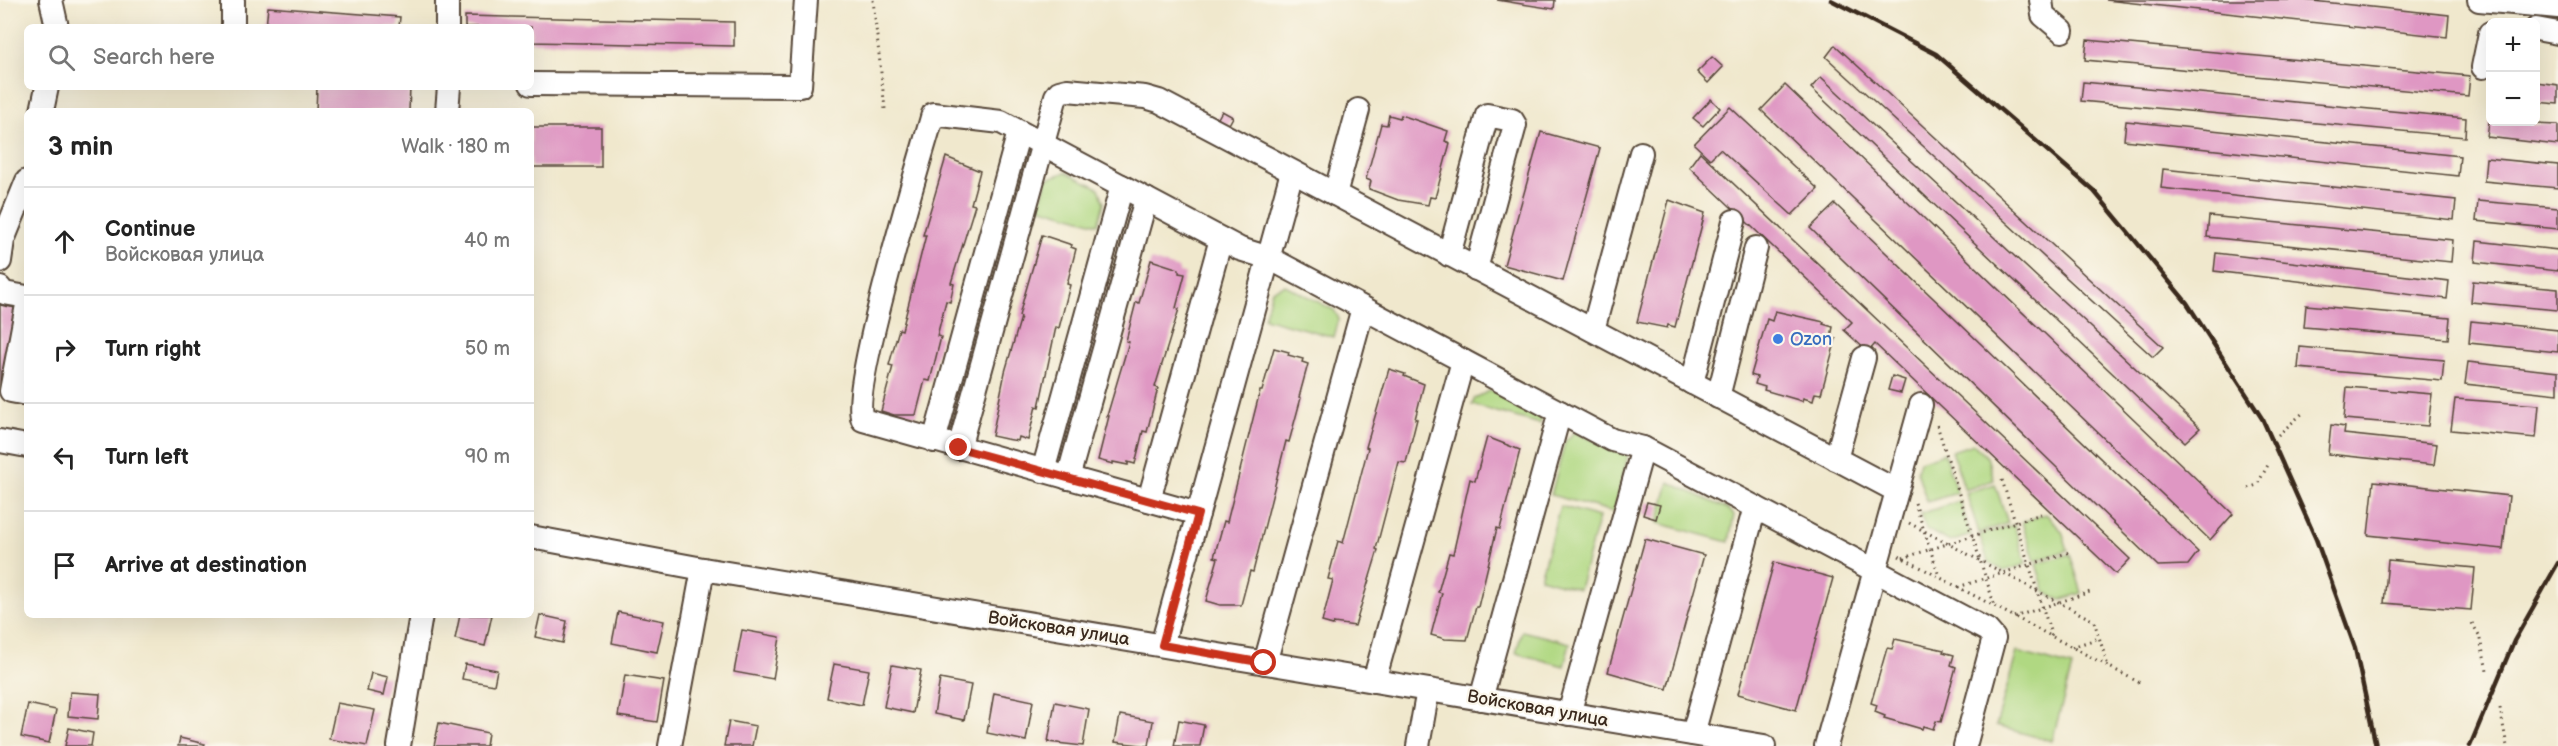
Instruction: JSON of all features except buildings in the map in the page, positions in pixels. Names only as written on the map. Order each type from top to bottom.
[{"type":"street","points":[[51,0],[56,24]]},
{"type":"street","points":[[233,0],[233,24]]},
{"type":"street","points":[[447,0],[447,24]]},
{"type":"street","points":[[534,84],[800,86],[806,0]]},
{"type":"street","points":[[2042,0],[2043,15],[2062,31]]},
{"type":"street","points":[[2479,0],[2558,7]]},
{"type":"street","points":[[2540,30],[2558,33]]},
{"type":"street","points":[[2482,67],[2486,50]]},
{"type":"street","points":[[43,108],[46,90]]},
{"type":"street","points":[[447,108],[449,90]]},
{"type":"street","points":[[959,448],[1056,96],[1062,90],[1145,97],[1159,101],[1905,494]]},
{"type":"street","points":[[1335,194],[1358,110]]},
{"type":"street","points":[[1198,514],[868,423],[860,415],[868,351],[933,114],[995,120],[1240,249],[1269,258],[1612,440],[1643,448],[1992,633],[1993,643],[1965,746]]},
{"type":"street","points":[[1449,255],[1486,117],[1491,114],[1512,120],[1515,125],[1476,269]]},
{"type":"street","points":[[934,441],[1019,132]]},
{"type":"street","points":[[1593,330],[1641,153]]},
{"type":"street","points":[[1162,645],[1292,172]]},
{"type":"street","points":[[1043,471],[1122,186]]},
{"type":"street","points":[[0,261],[3,240],[24,189]]},
{"type":"street","points":[[1068,478],[1146,199]]},
{"type":"street","points":[[1692,383],[1734,221]]},
{"type":"street","points":[[1149,500],[1221,239]]},
{"type":"street","points":[[1718,397],[1756,248]]},
{"type":"street","points":[[0,288],[4,292],[24,296]]},
{"type":"street","points":[[1264,663],[1363,308]]},
{"type":"street","points":[[24,321],[11,391],[24,393]]},
{"type":"street","points":[[1836,459],[1864,358]]},
{"type":"street","points":[[1374,681],[1463,361]]},
{"type":"street","points":[[1826,746],[1890,514],[1905,494],[1921,405]]},
{"type":"street","points":[[1481,699],[1560,412]]},
{"type":"street","points":[[0,441],[24,445]]},
{"type":"street","points":[[1569,714],[1643,448]]},
{"type":"street","points":[[1693,734],[1755,507]]},
{"type":"street","name":"Войсковая улица","points":[[534,538],[703,569],[1754,745]]},
{"type":"street","points":[[670,746],[703,569]]},
{"type":"street","points":[[399,746],[420,618]]},
{"type":"street","points":[[1418,746],[1428,690]]},
{"type":"path","points":[[873,0],[885,109]]},
{"type":"path","points":[[1921,405],[1931,408],[1995,607]]},
{"type":"path","points":[[2278,435],[2304,412]]},
{"type":"path","points":[[2248,488],[2257,485],[2268,465]]},
{"type":"path","points":[[2002,480],[2052,637]]},
{"type":"path","points":[[1905,494],[1924,531],[1939,577]]},
{"type":"path","points":[[1890,514],[2094,621],[2108,666]]},
{"type":"path","points":[[1903,558],[2042,514]]},
{"type":"path","points":[[1881,547],[2142,684]]},
{"type":"path","points":[[1958,587],[2070,552]]},
{"type":"path","points":[[2014,617],[2090,592]]},
{"type":"path","points":[[2472,623],[2479,635],[2487,670]]},
{"type":"path","points":[[2071,647],[2099,638]]},
{"type":"path","points":[[2500,708],[2507,746]]},
{"type":"green space","points":[[1066,172],[1099,188],[1104,203],[1098,224],[1039,207],[1047,179]]},
{"type":"green space","points":[[1285,285],[1334,310],[1339,319],[1334,337],[1264,318],[1272,290]]},
{"type":"green space","points":[[1489,391],[1497,391],[1539,410],[1542,416],[1540,424],[1472,405],[1475,398]]},
{"type":"green space","points":[[1574,432],[1628,455],[1614,512],[1551,495],[1565,442]]},
{"type":"green space","points":[[1973,444],[1987,457],[1994,480],[1965,490],[1952,451]]},
{"type":"green space","points":[[1944,453],[1957,493],[1927,502],[1917,471],[1920,461]]},
{"type":"green space","points":[[1669,482],[1728,509],[1734,515],[1729,542],[1658,523]]},
{"type":"green space","points":[[1995,484],[2008,523],[1979,533],[1966,493]]},
{"type":"green space","points":[[1960,501],[1971,535],[1950,542],[1926,529],[1920,514]]},
{"type":"green space","points":[[1560,506],[1599,517],[1579,589],[1540,578]]},
{"type":"green space","points":[[2046,514],[2062,531],[2068,550],[2035,561],[2022,522]]},
{"type":"green space","points":[[2014,525],[2026,564],[2004,571],[1988,562],[1980,535]]},
{"type":"green space","points":[[2070,554],[2082,593],[2060,600],[2045,592],[2036,564]]},
{"type":"green space","points":[[1522,631],[1570,643],[1564,666],[1516,653]]},
{"type":"green space","points":[[2017,652],[2072,667],[2052,741],[1996,726]]},
{"type":"railway","points":[[1831,0],[1936,54],[2094,191],[2187,303],[2263,420],[2316,539],[2355,648],[2376,746]]},
{"type":"railway","points":[[2470,746],[2514,641],[2558,563]]},
{"type":"place","name":"Ozon","points":[[1778,339]]},
{"type":"route","points":[[959,448],[1198,514],[1162,645],[1264,663]]}]
